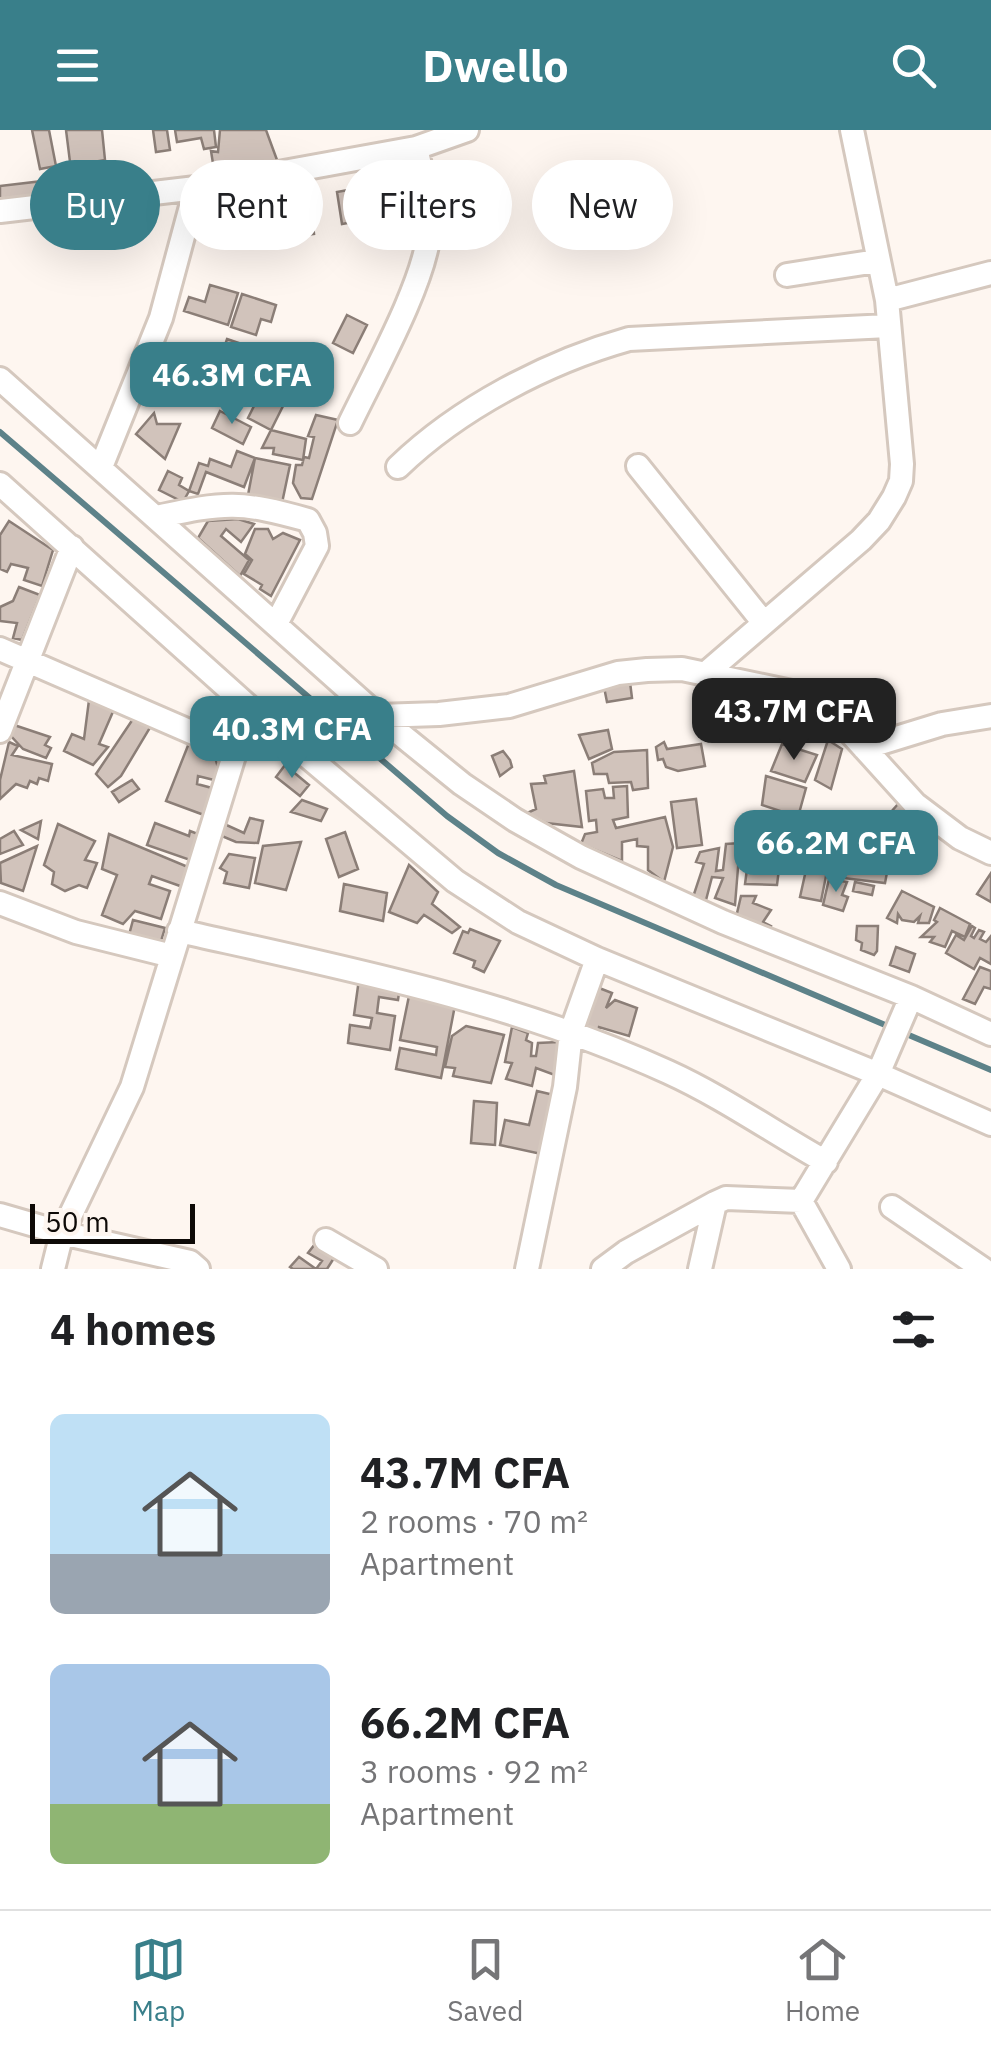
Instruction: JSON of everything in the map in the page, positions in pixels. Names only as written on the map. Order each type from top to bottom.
[{"type":"street","points":[[323,165],[416,148],[466,130]]},
{"type":"street","points":[[705,674],[860,540],[880,520],[901,481],[887,300],[852,130]]},
{"type":"street","points":[[350,424],[423,265],[429,231],[416,148]]},
{"type":"street","points":[[0,210],[180,190]]},
{"type":"street","points":[[101,467],[161,318],[180,247]]},
{"type":"street","points":[[787,275],[878,261]]},
{"type":"street","points":[[887,300],[991,273]]},
{"type":"street","points":[[398,466],[422,443],[461,416],[576,355],[629,339],[888,326]]},
{"type":"street","points":[[0,379],[378,716],[462,784],[580,857],[723,922],[986,1032],[991,1009]]},
{"type":"street","points":[[638,466],[764,623]]},
{"type":"street","points":[[0,484],[249,707],[455,881],[518,922],[597,959],[881,1066],[991,1124]]},
{"type":"street","points":[[157,516],[234,503],[308,520],[316,533],[317,546],[276,624]]},
{"type":"street","points":[[0,730],[72,547]]},
{"type":"street","points":[[0,650],[235,751]]},
{"type":"street","points":[[378,716],[508,706],[618,673],[682,669],[801,694],[822,706],[915,804],[960,838],[991,853]]},
{"type":"street","points":[[53,1269],[62,1233],[132,1087],[249,707]]},
{"type":"street","points":[[864,748],[942,724],[991,716]]},
{"type":"street","points":[[0,903],[76,932],[172,956]]},
{"type":"street","points":[[180,931],[412,983],[570,1032],[692,1084],[826,1162]]},
{"type":"street","points":[[527,1269],[565,1087],[570,1032],[597,959]]},
{"type":"street","points":[[801,1201],[881,1066],[910,997]]},
{"type":"street","points":[[603,1269],[626,1252],[726,1198],[801,1201]]},
{"type":"street","points":[[801,1201],[839,1269]]},
{"type":"street","points":[[700,1269],[714,1203]]},
{"type":"street","points":[[892,1207],[983,1269]]},
{"type":"street","points":[[0,1215],[190,1262],[198,1269]]},
{"type":"street","points":[[326,1240],[376,1269]]},
{"type":"building","points":[[32,130],[49,130],[55,160],[38,160]]},
{"type":"building","points":[[66,130],[102,130],[105,160],[70,160]]},
{"type":"building","points":[[153,130],[167,130],[170,150],[156,152]]},
{"type":"building","points":[[175,130],[214,130],[216,147],[204,149],[201,138],[177,142]]},
{"type":"building","points":[[220,130],[266,130],[277,160],[212,160],[211,151],[218,152]]},
{"type":"building","points":[[30,183],[30,196],[0,200],[0,186]]},
{"type":"building","points":[[343,191],[342,224],[337,192]]},
{"type":"building","points":[[210,285],[238,293],[228,325],[184,311],[189,297],[205,302]]},
{"type":"building","points":[[242,294],[276,305],[271,322],[261,319],[256,335],[231,327]]},
{"type":"building","points":[[347,315],[367,325],[353,353],[333,343]]},
{"type":"building","points":[[227,339],[280,357],[276,368],[223,351]]},
{"type":"building","points":[[209,350],[248,366],[237,394],[208,383],[215,365],[205,360]]},
{"type":"building","points":[[173,352],[200,362],[188,395],[161,385]]},
{"type":"building","points":[[268,378],[291,390],[271,430],[248,418]]},
{"type":"building","points":[[220,411],[251,427],[243,444],[212,428]]},
{"type":"building","points":[[154,413],[157,424],[180,424],[165,459],[136,434]]},
{"type":"building","points":[[316,415],[338,420],[312,499],[301,498],[293,483],[296,465],[302,465],[304,457],[309,458],[314,437],[308,436]]},
{"type":"building","points":[[271,430],[306,439],[303,460],[273,454],[274,448],[262,448]]},
{"type":"building","points":[[237,451],[255,458],[244,487],[206,472],[198,494],[189,491],[199,463],[208,466],[210,459],[231,467]]},
{"type":"building","points":[[255,458],[290,465],[282,503],[248,495]]},
{"type":"building","points":[[168,471],[182,478],[179,485],[189,491],[183,502],[159,490]]},
{"type":"building","points":[[238,519],[254,524],[241,542],[226,529],[221,536],[249,560],[240,576],[198,538],[208,521]]},
{"type":"building","points":[[9,521],[53,550],[42,586],[24,580],[28,568],[11,564],[7,572],[0,569],[0,535]]},
{"type":"building","points":[[255,529],[268,529],[273,539],[283,533],[300,540],[271,596],[244,574],[252,560],[245,554]]},
{"type":"building","points":[[19,587],[40,595],[22,640],[13,638],[17,623],[0,621],[0,607],[13,601]]},
{"type":"building","points":[[630,682],[632,698],[607,702],[604,687]]},
{"type":"building","points":[[89,700],[115,707],[99,744],[108,747],[93,765],[64,751],[72,734],[84,739]]},
{"type":"building","points":[[714,713],[753,714],[750,741],[714,739]]},
{"type":"building","points":[[135,716],[151,726],[121,776],[108,787],[96,774]]},
{"type":"building","points":[[14,725],[50,737],[45,745],[51,748],[46,758],[23,749],[10,735]]},
{"type":"building","points":[[608,730],[612,749],[589,759],[579,735]]},
{"type":"building","points":[[191,738],[212,747],[219,771],[214,780],[198,776],[197,784],[212,788],[204,815],[166,801]]},
{"type":"building","points":[[828,740],[842,749],[831,789],[815,780]]},
{"type":"building","points":[[9,742],[18,746],[12,755],[52,764],[48,781],[30,781],[27,788],[16,784],[0,799],[0,780]]},
{"type":"building","points":[[664,742],[667,749],[701,744],[705,766],[678,771],[666,767],[663,759],[658,760],[656,747]]},
{"type":"building","points":[[782,744],[817,755],[805,782],[771,771]]},
{"type":"building","points":[[647,750],[648,788],[633,790],[631,782],[609,783],[607,774],[594,774],[592,763],[614,752]]},
{"type":"building","points":[[503,751],[512,767],[500,776],[492,756]]},
{"type":"building","points":[[285,765],[309,785],[300,796],[276,777]]},
{"type":"building","points":[[574,771],[582,827],[546,823],[527,813],[536,809],[531,784],[546,783],[544,776]]},
{"type":"building","points":[[766,776],[806,788],[798,817],[762,805]]},
{"type":"building","points":[[132,780],[139,789],[119,802],[112,792]]},
{"type":"building","points":[[627,786],[628,817],[613,820],[616,828],[665,817],[673,847],[664,882],[648,870],[648,847],[637,846],[637,839],[622,842],[622,861],[581,844],[585,834],[597,832],[596,820],[589,821],[586,791],[603,789],[605,798],[614,798],[613,787]]},
{"type":"building","points":[[696,799],[702,845],[677,848],[671,802]]},
{"type":"building","points":[[302,800],[327,809],[321,821],[291,812]]},
{"type":"building","points":[[898,804],[920,825],[899,863],[889,857],[902,847],[898,843],[887,852],[869,837]]},
{"type":"building","points":[[250,818],[263,821],[258,843],[236,842],[217,834],[220,822],[244,833]]},
{"type":"building","points":[[41,821],[38,839],[21,830]]},
{"type":"building","points":[[155,823],[189,836],[190,831],[198,834],[190,860],[147,845]]},
{"type":"building","points":[[58,824],[95,841],[85,860],[97,863],[87,888],[79,885],[65,891],[52,884],[54,872],[44,865]]},
{"type":"building","points":[[14,831],[23,845],[0,854],[0,839]]},
{"type":"building","points":[[345,832],[358,869],[339,877],[326,839]]},
{"type":"building","points":[[109,834],[188,867],[183,887],[152,876],[149,884],[170,891],[161,919],[135,911],[123,924],[102,915],[117,875],[102,869]]},
{"type":"building","points":[[301,842],[286,890],[255,883],[263,846]]},
{"type":"building","points":[[740,843],[735,905],[715,898],[723,878],[712,877],[706,900],[693,897],[704,864],[696,862],[700,852],[719,848],[716,871],[723,870],[726,844]]},
{"type":"building","points":[[37,846],[23,891],[1,883],[0,863]]},
{"type":"building","points":[[229,854],[255,858],[249,888],[224,883],[227,872],[220,868]]},
{"type":"building","points":[[872,859],[889,862],[885,883],[835,877],[839,861],[873,865]]},
{"type":"building","points":[[808,861],[828,866],[821,901],[800,897]]},
{"type":"building","points":[[409,865],[438,892],[432,904],[460,927],[452,933],[424,915],[417,923],[389,912]]},
{"type":"building","points":[[747,869],[779,869],[777,885],[745,884]]},
{"type":"building","points":[[991,873],[991,902],[977,894]]},
{"type":"building","points":[[829,879],[847,882],[842,895],[848,897],[843,911],[823,905]]},
{"type":"building","points":[[855,882],[874,886],[872,895],[853,891]]},
{"type":"building","points":[[344,884],[387,893],[383,921],[340,911]]},
{"type":"building","points":[[902,891],[934,907],[929,923],[918,923],[920,916],[914,922],[902,920],[898,914],[897,923],[887,918]]},
{"type":"building","points":[[741,896],[756,896],[753,903],[771,910],[763,922],[771,926],[767,937],[734,926]]},
{"type":"building","points":[[940,908],[970,924],[965,937],[952,931],[945,947],[930,942],[934,937],[921,937],[937,922],[934,920]]},
{"type":"building","points":[[133,920],[165,928],[161,941],[129,935]]},
{"type":"building","points":[[857,926],[878,926],[874,955],[861,950],[862,943],[856,940]]},
{"type":"building","points":[[972,926],[974,938],[979,930],[984,932],[980,939],[986,942],[991,936],[991,964],[980,958],[974,969],[946,953],[956,935],[964,940]]},
{"type":"building","points":[[470,929],[500,941],[484,972],[473,967],[475,961],[454,953],[463,931],[468,933]]},
{"type":"building","points":[[896,947],[915,954],[909,972],[890,965]]},
{"type":"building","points":[[980,967],[991,971],[991,989],[984,987],[975,1004],[963,999]]},
{"type":"building","points":[[359,979],[400,986],[398,1000],[379,997],[377,1013],[395,1016],[390,1050],[348,1043],[350,1025],[370,1028],[372,1018],[354,1015]]},
{"type":"building","points":[[594,986],[612,993],[606,1008],[615,1000],[637,1008],[629,1036],[599,1027],[598,1033],[580,1026]]},
{"type":"building","points":[[410,991],[456,1000],[441,1078],[396,1069],[400,1048],[436,1055],[437,1047],[400,1040]]},
{"type":"building","points":[[466,1026],[504,1035],[491,1083],[453,1076],[455,1068],[445,1067],[452,1036]]},
{"type":"building","points":[[512,1027],[528,1033],[531,1056],[536,1056],[538,1043],[558,1042],[560,1077],[536,1068],[532,1086],[506,1079],[512,1063],[505,1062]]},
{"type":"building","points":[[537,1091],[558,1096],[546,1155],[500,1145],[505,1120],[529,1125]]},
{"type":"building","points":[[474,1101],[497,1103],[495,1145],[471,1143]]},
{"type":"building","points":[[315,1244],[334,1258],[327,1269],[316,1269],[322,1261],[308,1253]]},
{"type":"building","points":[[299,1257],[316,1269],[293,1269],[290,1267]]},
{"type":"waterway","points":[[0,432],[447,816],[498,853],[556,885],[991,1070]]}]
